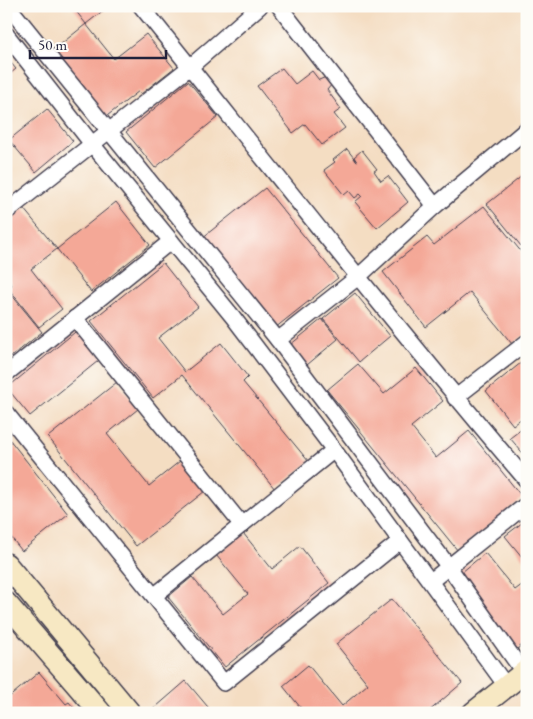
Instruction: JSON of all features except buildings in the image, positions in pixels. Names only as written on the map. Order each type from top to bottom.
[{"type":"main road","points":[[7,568],[130,713]]},
{"type":"main road","points":[[6,603],[101,713]]},
{"type":"main road","points":[[473,713],[525,672]]},
{"type":"street","points":[[8,6],[278,340],[449,567],[525,672]]},
{"type":"street","points":[[141,6],[456,398],[527,482]]},
{"type":"street","points":[[6,212],[190,67],[260,6]]},
{"type":"street","points":[[280,6],[435,206]]},
{"type":"street","points":[[6,34],[92,144],[233,318],[431,581],[506,687]]},
{"type":"street","points":[[278,340],[358,277],[435,206],[527,129]]},
{"type":"street","points":[[6,374],[171,241]]},
{"type":"street","points":[[75,318],[242,525]]},
{"type":"street","points":[[456,398],[527,342]]},
{"type":"street","points":[[6,413],[224,683],[400,541]]},
{"type":"street","points":[[154,596],[334,450]]},
{"type":"street","points":[[431,581],[527,504]]}]
